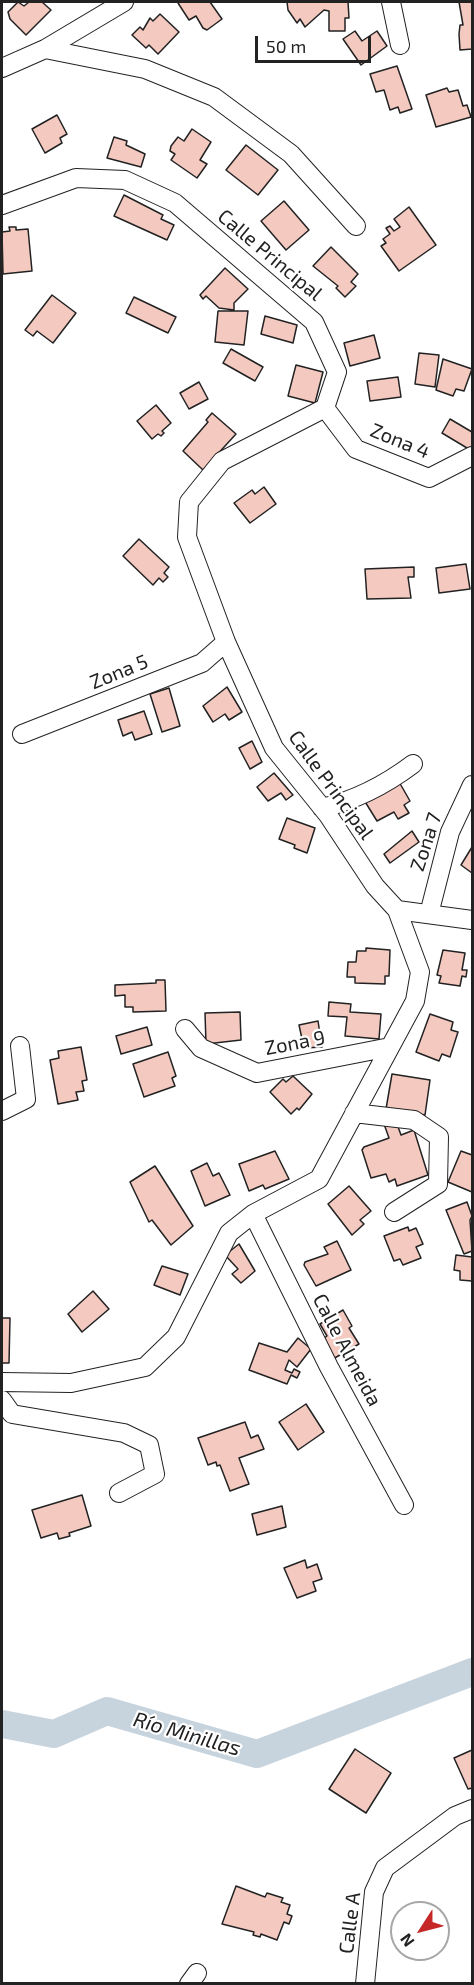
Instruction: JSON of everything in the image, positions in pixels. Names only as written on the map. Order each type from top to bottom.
[{"type":"street","points":[[2,68],[45,49],[124,2]]},
{"type":"street","points":[[391,2],[400,45]]},
{"type":"street","points":[[45,49],[145,69],[214,97],[291,154],[356,226]]},
{"type":"street","name":"Calle Principal","points":[[2,205],[76,178],[125,180],[175,203],[314,321],[338,372],[325,408],[222,461],[189,502],[187,537],[226,642],[274,748],[322,808],[375,886],[397,910],[420,972],[415,1000],[319,1179],[253,1214],[229,1233],[176,1337],[145,1367],[72,1383],[2,1382]]},
{"type":"street","name":"Zona 4","points":[[325,408],[356,449],[429,478],[472,456]]},
{"type":"street","name":"Zona 5","points":[[22,734],[202,663],[226,642]]},
{"type":"street","points":[[322,808],[350,802],[413,764]]},
{"type":"street","name":"Zona 7","points":[[429,914],[450,831],[472,785]]},
{"type":"street","points":[[397,910],[472,920]]},
{"type":"street","name":"Zona 9","points":[[185,1029],[201,1048],[257,1074],[390,1047]]},
{"type":"street","points":[[2,1111],[26,1099],[20,1046]]},
{"type":"street","points":[[354,1113],[414,1120],[439,1137],[438,1184],[394,1212]]},
{"type":"street","name":"Calle Almeida","points":[[253,1214],[329,1367],[404,1505]]},
{"type":"street","points":[[2,1400],[12,1414],[124,1433],[149,1445],[155,1474],[119,1493]]},
{"type":"street","name":"Calle A","points":[[365,1983],[374,1892],[385,1868],[456,1816],[472,1809]]},
{"type":"building","points":[[18,2],[24,6],[29,2],[42,2],[51,10],[26,35],[10,19],[8,12]]},
{"type":"building","points":[[210,2],[222,19],[207,30],[203,28],[196,16],[189,20],[178,3]]},
{"type":"building","points":[[287,2],[348,2],[349,18],[345,18],[345,31],[329,31],[329,11],[324,10],[305,27],[300,19],[297,23],[288,10]]},
{"type":"building","points":[[459,2],[472,2],[472,49],[460,50],[460,25],[463,25]]},
{"type":"building","points":[[160,14],[179,32],[158,54],[149,45],[146,48],[132,35],[140,27],[143,30],[150,18],[153,21]]},
{"type":"building","points":[[355,31],[362,41],[377,31],[387,46],[361,65],[343,39]]},
{"type":"building","points":[[397,66],[412,109],[400,113],[398,107],[390,110],[384,90],[376,92],[370,74]]},
{"type":"building","points":[[447,88],[449,92],[458,90],[463,106],[467,105],[471,117],[436,127],[426,95]]},
{"type":"building","points":[[57,115],[67,134],[60,138],[62,143],[45,153],[32,129]]},
{"type":"building","points":[[192,129],[211,142],[200,160],[207,164],[197,178],[171,160],[175,154],[170,151],[178,137],[184,141]]},
{"type":"building","points":[[114,137],[127,141],[126,145],[145,154],[141,167],[107,158]]},
{"type":"building","points":[[246,145],[278,170],[258,195],[226,170]]},
{"type":"building","points":[[124,195],[163,215],[161,219],[174,225],[167,240],[114,216]]},
{"type":"building","points":[[284,201],[309,230],[286,250],[261,221]]},
{"type":"building","points":[[409,207],[436,245],[399,271],[381,246],[386,243],[383,239],[390,234],[386,228],[390,226],[394,231],[400,227],[394,219]]},
{"type":"building","points":[[9,227],[16,227],[16,230],[28,229],[32,271],[3,274],[2,232],[10,231]]},
{"type":"building","points":[[331,247],[358,274],[351,282],[356,286],[345,297],[336,288],[338,286],[313,266]]},
{"type":"building","points":[[225,268],[248,289],[234,303],[234,310],[219,308],[206,296],[203,299],[200,295]]},
{"type":"building","points":[[52,295],[76,313],[53,343],[37,331],[33,336],[25,330]]},
{"type":"building","points":[[134,297],[176,317],[168,333],[126,313]]},
{"type":"building","points":[[218,311],[248,311],[244,345],[215,342]]},
{"type":"building","points":[[265,316],[297,325],[293,343],[261,334]]},
{"type":"building","points":[[374,335],[380,358],[350,366],[344,343]]},
{"type":"building","points":[[231,349],[263,367],[255,381],[223,363]]},
{"type":"building","points":[[419,353],[439,355],[435,387],[415,384]]},
{"type":"building","points":[[443,359],[472,369],[464,391],[456,389],[453,396],[436,390]]},
{"type":"building","points":[[296,365],[323,372],[315,403],[288,396]]},
{"type":"building","points":[[398,377],[401,397],[370,401],[367,381]]},
{"type":"building","points":[[199,382],[208,399],[189,409],[180,393]]},
{"type":"building","points":[[156,405],[171,423],[162,431],[164,433],[161,436],[158,434],[152,439],[137,421]]},
{"type":"building","points":[[212,413],[236,434],[203,470],[183,451],[208,422],[206,420]]},
{"type":"building","points":[[450,419],[472,432],[472,451],[442,433]]},
{"type":"building","points":[[264,487],[276,504],[250,523],[234,503],[252,490],[255,494]]},
{"type":"building","points":[[139,539],[169,567],[164,573],[168,577],[163,582],[159,578],[153,585],[123,556]]},
{"type":"building","points":[[466,564],[470,589],[439,593],[436,568]]},
{"type":"building","points":[[414,567],[414,577],[408,577],[411,598],[367,599],[365,569]]},
{"type":"building","points":[[227,687],[242,712],[229,720],[225,714],[213,722],[203,706]]},
{"type":"building","points":[[169,688],[180,726],[162,732],[150,694]]},
{"type":"building","points":[[144,711],[152,734],[135,740],[132,732],[123,736],[118,720]]},
{"type":"building","points":[[252,741],[262,762],[250,769],[239,748]]},
{"type":"building","points":[[274,773],[293,795],[286,800],[281,793],[268,801],[257,787]]},
{"type":"building","points":[[398,780],[410,801],[404,805],[409,813],[398,819],[394,812],[377,821],[364,800]]},
{"type":"building","points":[[287,818],[315,828],[307,853],[279,839]]},
{"type":"building","points":[[412,831],[419,842],[390,863],[384,854]]},
{"type":"building","points":[[472,847],[472,873],[461,865]]},
{"type":"building","points":[[366,948],[390,950],[389,976],[385,976],[385,984],[355,983],[355,977],[347,977],[348,962],[356,962],[357,951],[366,951]]},
{"type":"building","points":[[443,950],[465,953],[462,970],[467,970],[466,977],[462,976],[460,986],[439,983],[441,976],[437,975]]},
{"type":"building","points":[[156,980],[165,980],[166,1011],[133,1012],[133,1007],[125,1007],[125,995],[115,996],[115,985],[156,983]]},
{"type":"building","points":[[329,1002],[351,1004],[350,1012],[381,1014],[379,1039],[345,1036],[347,1017],[328,1016]]},
{"type":"building","points":[[240,1012],[241,1040],[206,1044],[205,1013]]},
{"type":"building","points":[[430,1014],[453,1022],[451,1030],[458,1032],[450,1057],[442,1054],[439,1061],[416,1052]]},
{"type":"building","points":[[318,1021],[322,1047],[304,1048],[299,1025]]},
{"type":"building","points":[[147,1027],[152,1045],[121,1054],[116,1036]]},
{"type":"building","points":[[81,1047],[87,1080],[82,1081],[84,1091],[76,1092],[78,1100],[58,1104],[50,1060],[59,1058],[58,1051]]},
{"type":"building","points":[[168,1052],[176,1076],[172,1078],[175,1086],[144,1097],[133,1064]]},
{"type":"building","points":[[392,1074],[430,1080],[425,1115],[386,1109]]},
{"type":"building","points":[[293,1076],[312,1094],[299,1110],[297,1108],[291,1114],[270,1092],[283,1079],[286,1082]]},
{"type":"building","points":[[384,1124],[397,1124],[401,1135],[414,1130],[428,1175],[397,1186],[395,1179],[389,1182],[386,1174],[371,1178],[362,1150],[364,1147],[389,1138]]},
{"type":"building","points":[[275,1151],[289,1179],[265,1189],[263,1185],[249,1191],[239,1164]]},
{"type":"building","points":[[461,1151],[472,1155],[472,1192],[448,1182]]},
{"type":"building","points":[[207,1163],[213,1176],[219,1173],[230,1195],[205,1206],[191,1171]]},
{"type":"building","points":[[155,1166],[193,1226],[171,1245],[152,1220],[149,1222],[130,1182]]},
{"type":"building","points":[[349,1186],[371,1211],[360,1220],[364,1224],[352,1235],[328,1204]]},
{"type":"building","points":[[467,1202],[472,1216],[470,1220],[472,1251],[464,1254],[446,1210]]},
{"type":"building","points":[[408,1227],[409,1231],[416,1228],[423,1244],[416,1247],[421,1258],[403,1265],[400,1259],[394,1261],[384,1236]]},
{"type":"building","points":[[337,1241],[351,1270],[316,1286],[304,1265],[305,1262],[328,1254],[324,1247]]},
{"type":"building","points":[[239,1244],[255,1271],[241,1283],[232,1274],[238,1269],[225,1255]]},
{"type":"building","points":[[456,1255],[472,1257],[472,1281],[460,1280],[460,1271],[454,1270]]},
{"type":"building","points":[[162,1266],[188,1274],[180,1295],[154,1285]]},
{"type":"building","points":[[93,1291],[109,1309],[82,1332],[68,1314]]},
{"type":"building","points":[[343,1310],[352,1326],[349,1328],[359,1344],[333,1359],[321,1340],[327,1336],[320,1324]]},
{"type":"building","points":[[2,1318],[10,1318],[9,1363],[2,1363]]},
{"type":"building","points":[[298,1338],[311,1349],[297,1367],[289,1360],[285,1370],[292,1373],[294,1369],[300,1372],[297,1378],[291,1375],[287,1384],[249,1370],[259,1343],[287,1352]]},
{"type":"building","points":[[306,1404],[324,1432],[298,1450],[279,1422]]},
{"type":"building","points":[[245,1422],[251,1438],[258,1435],[264,1449],[239,1458],[249,1484],[230,1491],[220,1465],[217,1466],[216,1462],[208,1465],[198,1438]]},
{"type":"building","points":[[82,1495],[91,1526],[59,1539],[57,1533],[41,1538],[32,1510]]},
{"type":"building","points":[[282,1506],[286,1527],[257,1535],[252,1514]]},
{"type":"building","points":[[305,1560],[307,1568],[317,1564],[322,1579],[313,1582],[316,1591],[297,1598],[284,1568]]},
{"type":"building","points":[[355,1749],[391,1773],[366,1813],[329,1789]]},
{"type":"building","points":[[472,1750],[472,1788],[468,1789],[454,1758]]},
{"type":"building","points":[[236,1886],[265,1897],[267,1893],[283,1898],[281,1902],[290,1905],[287,1914],[292,1916],[289,1924],[284,1922],[277,1940],[261,1934],[260,1937],[253,1935],[254,1932],[222,1924]]},
{"type":"waterway","name":"Río Minillas","points":[[2,1724],[54,1734],[107,1711],[257,1754],[472,1672]]}]
